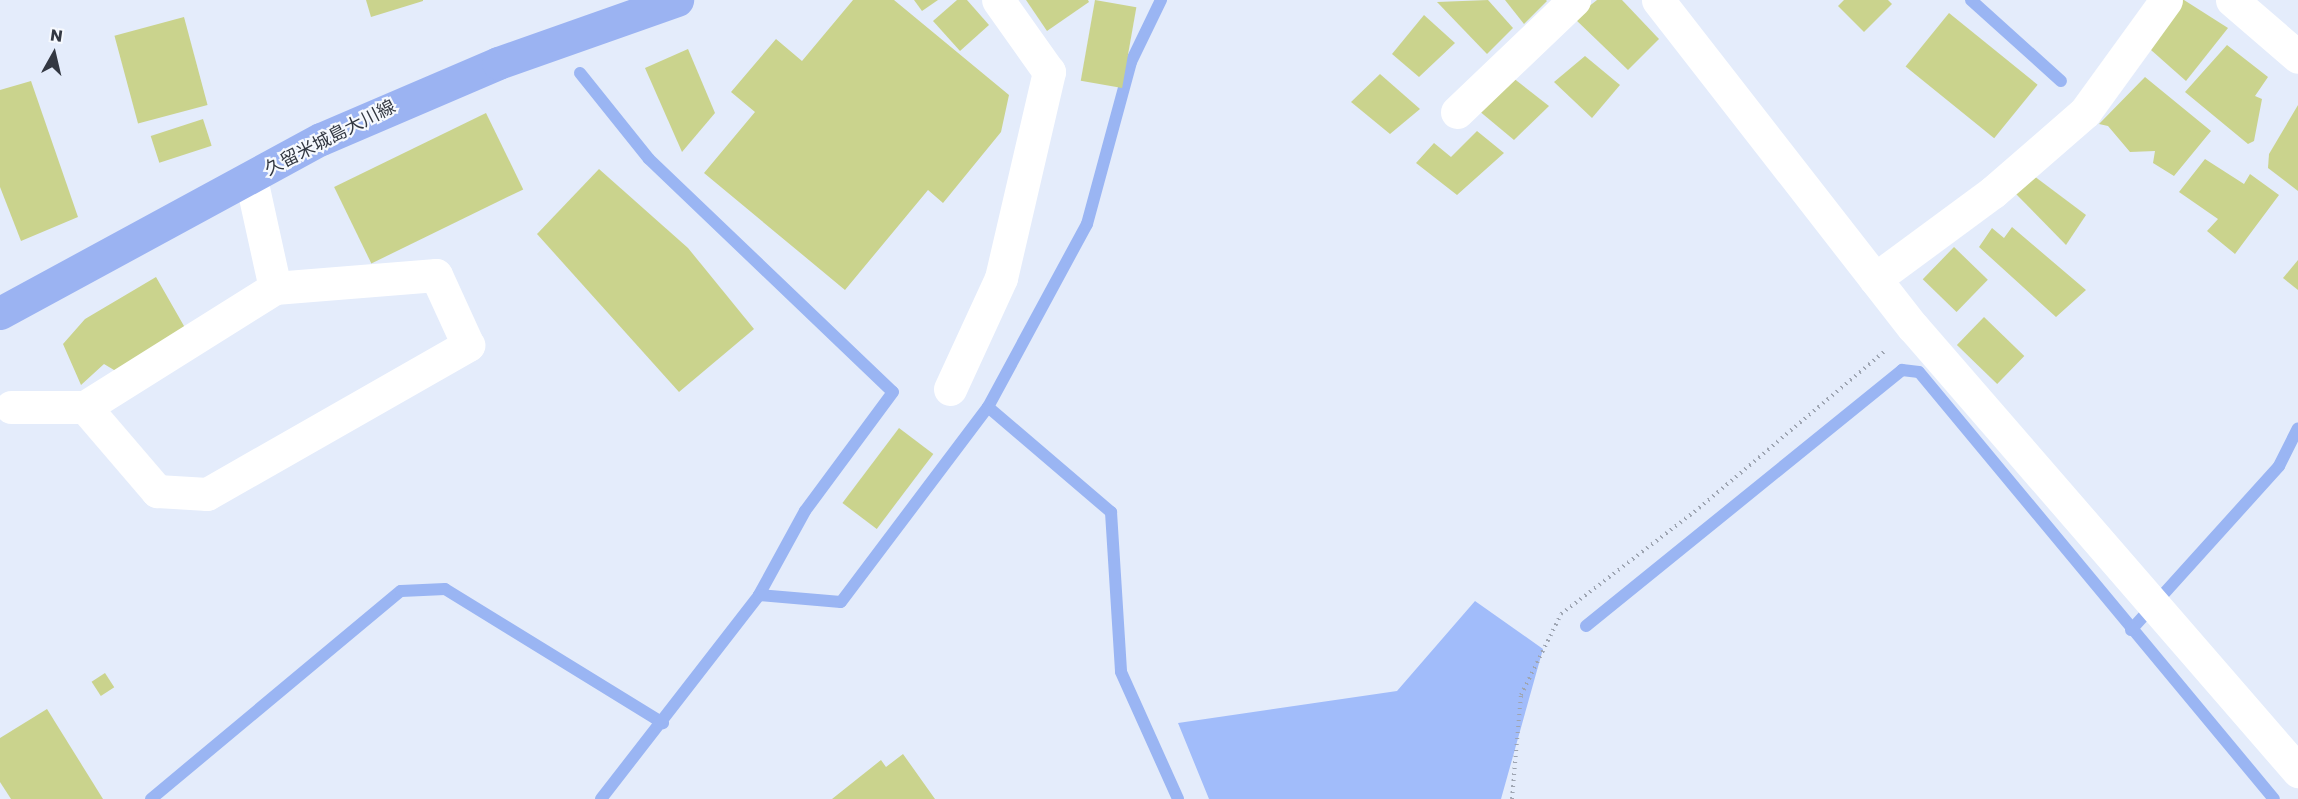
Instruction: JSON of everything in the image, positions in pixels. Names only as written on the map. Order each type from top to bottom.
[{"type":"main road","name":"久留米城島大川線","points":[[5,305],[398,104],[677,0]]},
{"type":"street","points":[[950,389],[1001,278],[1049,72],[998,0]]},
{"type":"street","points":[[1457,112],[1574,0]]},
{"type":"street","points":[[1658,0],[1913,327],[2298,771]]},
{"type":"street","points":[[1875,279],[1993,192],[2085,112],[2166,0]]},
{"type":"street","points":[[2232,0],[2298,57]]},
{"type":"street","points":[[251,179],[275,288]]},
{"type":"street","points":[[11,407],[86,407],[275,288],[436,276],[468,345],[207,494],[157,490],[86,407]]},
{"type":"path","points":[[1512,799],[1521,694],[1561,614],[1699,508],[1913,327]]},
{"type":"shaded area","points":[[1475,601],[1543,649],[1501,799],[1209,799],[1178,723],[1397,691]]},
{"type":"building","points":[[366,0],[423,0],[423,1],[371,17]]},
{"type":"building","points":[[853,0],[894,0],[1009,95],[1001,132],[943,203],[928,190],[845,290],[704,173],[755,112],[731,92],[776,39],[802,61]]},
{"type":"building","points":[[914,0],[938,0],[922,11]]},
{"type":"building","points":[[957,0],[967,0],[989,25],[960,51],[933,21]]},
{"type":"building","points":[[1026,0],[1088,0],[1089,2],[1047,31]]},
{"type":"building","points":[[1095,0],[1136,7],[1122,88],[1081,81]]},
{"type":"building","points":[[1488,0],[1513,28],[1487,54],[1437,2]]},
{"type":"building","points":[[1505,0],[1546,0],[1547,1],[1524,24]]},
{"type":"building","points":[[1597,0],[1622,0],[1659,39],[1628,70],[1574,18]]},
{"type":"building","points":[[1844,0],[1888,0],[1892,4],[1864,32],[1838,6]]},
{"type":"building","points":[[2174,0],[2184,0],[2228,28],[2186,81],[2142,42]]},
{"type":"building","points":[[1949,13],[2038,85],[1994,138],[1906,67]]},
{"type":"building","points":[[1424,15],[1455,43],[1419,77],[1392,54]]},
{"type":"building","points":[[184,17],[208,105],[138,124],[114,36]]},
{"type":"building","points":[[2227,45],[2268,77],[2255,96],[2262,99],[2254,141],[2248,144],[2185,92]]},
{"type":"building","points":[[688,49],[715,113],[682,152],[645,68]]},
{"type":"building","points":[[1585,56],[1620,85],[1592,118],[1554,82]]},
{"type":"building","points":[[1380,74],[1420,109],[1390,134],[1351,102]]},
{"type":"building","points":[[1512,77],[1549,106],[1514,140],[1478,110]]},
{"type":"building","points":[[2145,77],[2211,131],[2174,176],[2153,163],[2155,151],[2130,152],[2108,126],[2099,124]]},
{"type":"building","points":[[31,81],[78,217],[21,241],[0,187],[0,90]]},
{"type":"building","points":[[2298,105],[2298,191],[2268,168],[2269,154]]},
{"type":"building","points":[[486,113],[523,189],[371,263],[334,187]]},
{"type":"building","points":[[203,119],[212,146],[159,163],[151,136]]},
{"type":"building","points":[[1477,131],[1504,153],[1457,195],[1416,163],[1434,143],[1451,157]]},
{"type":"building","points":[[2205,159],[2244,184],[2250,174],[2279,195],[2235,254],[2207,231],[2218,219],[2179,192]]},
{"type":"building","points":[[599,169],[688,248],[754,329],[679,392],[537,234]]},
{"type":"building","points":[[2034,176],[2086,215],[2066,245],[2016,194]]},
{"type":"building","points":[[2012,227],[2086,290],[2056,317],[1979,247],[1992,228],[2004,238]]},
{"type":"building","points":[[1954,247],[1988,280],[1957,312],[1923,279]]},
{"type":"building","points":[[2298,260],[2298,290],[2283,278]]},
{"type":"building","points":[[156,277],[196,347],[119,373],[104,364],[81,385],[63,344],[85,319]]},
{"type":"building","points":[[1984,317],[2024,356],[1997,384],[1957,345]]},
{"type":"building","points":[[899,428],[933,454],[877,529],[842,503]]},
{"type":"building","points":[[105,673],[114,687],[101,696],[92,682]]},
{"type":"building","points":[[47,709],[103,799],[11,799],[0,782],[0,738]]},
{"type":"building","points":[[903,754],[935,799],[832,799],[881,760],[886,767]]},
{"type":"waterway","points":[[601,799],[759,595],[841,602],[988,407],[1087,224],[1131,62],[1161,0]]},
{"type":"waterway","points":[[1971,0],[2061,81]]},
{"type":"waterway","points":[[580,73],[649,159],[893,392],[805,511],[759,595]]},
{"type":"waterway","points":[[1586,626],[1902,370],[1919,372],[2274,799]]},
{"type":"waterway","points":[[988,407],[1111,512],[1121,672],[1178,799]]},
{"type":"waterway","points":[[2131,630],[2279,466],[2298,428]]},
{"type":"waterway","points":[[151,799],[401,591],[445,589],[663,723]]}]
